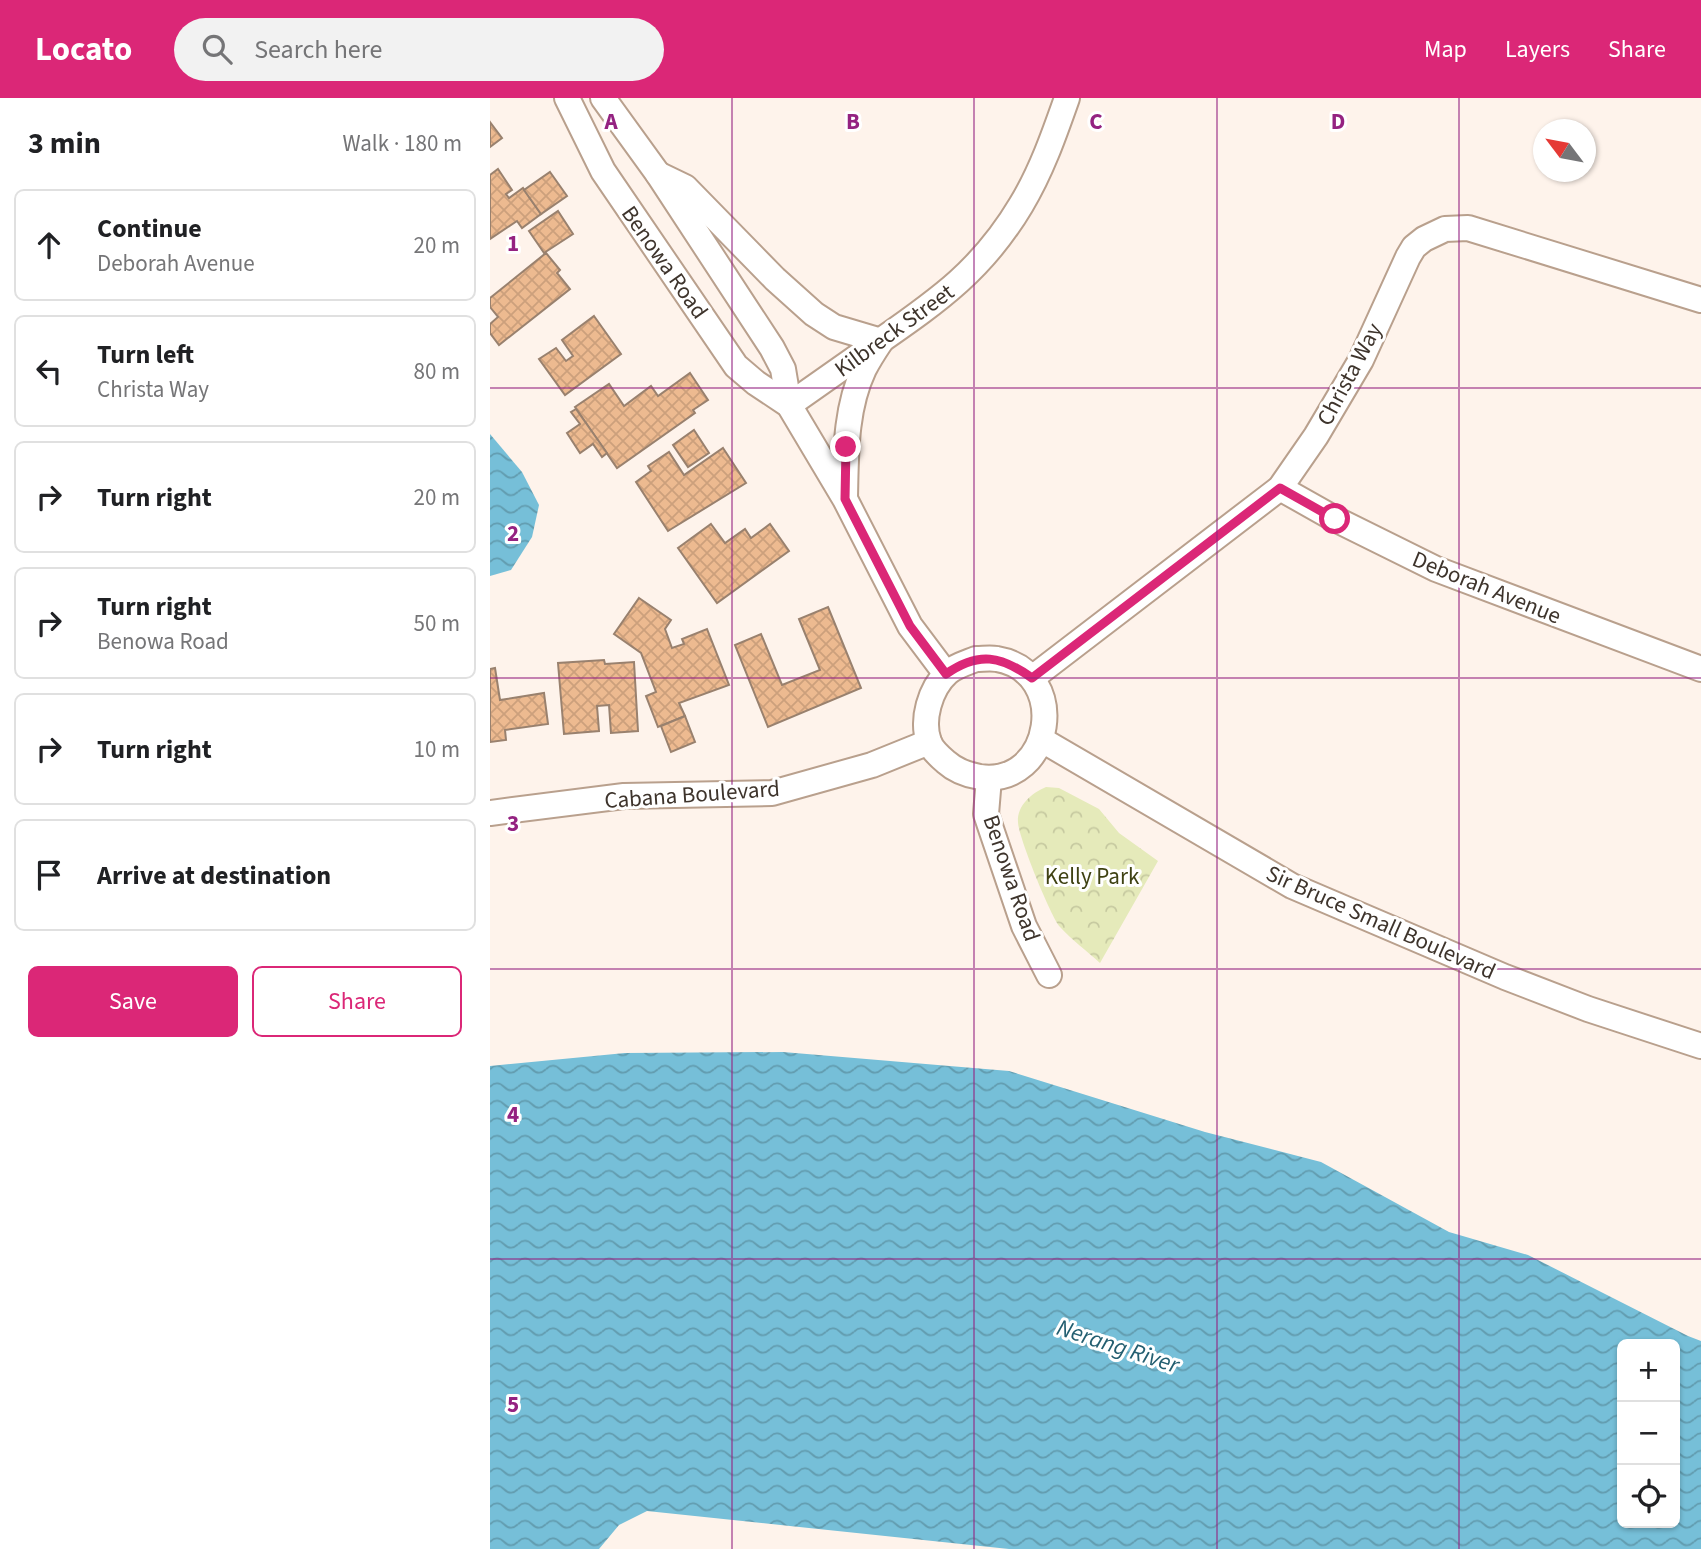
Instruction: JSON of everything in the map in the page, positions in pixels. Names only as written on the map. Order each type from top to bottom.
[{"type":"street","name":"Benowa Road","points":[[567,98],[603,171],[737,366],[756,383],[789,405]]},
{"type":"street","name":"Benowa Road","points":[[603,98],[658,174],[772,348],[783,369],[789,405],[845,499],[910,626],[946,674]]},
{"type":"street","name":"Kilbreck Street","points":[[789,405],[948,293],[988,251],[1006,229],[1027,193],[1045,157],[1067,98]]},
{"type":"street","points":[[658,174],[685,187],[775,279],[814,314],[835,327],[881,341],[864,369],[851,414],[846,447],[845,499]]},
{"type":"street","name":"Christa Way","points":[[1032,678],[1280,488],[1316,436],[1361,360],[1408,257],[1424,239],[1455,228],[1484,232],[1701,300]]},
{"type":"street","name":"Deborah Avenue","points":[[1280,488],[1335,519],[1436,569],[1701,669]]},
{"type":"street","points":[[976,659],[996,659],[1012,664],[1032,678],[1041,694],[1046,719],[1042,740],[1036,751],[1021,766],[1009,773],[989,778],[968,775],[936,754],[929,742],[927,710],[933,690],[946,674],[976,659]]},
{"type":"street","name":"Sir Bruce Small Boulevard","points":[[1042,740],[1292,887],[1505,977],[1588,1009],[1701,1046]]},
{"type":"street","name":"Cabana Boulevard","points":[[490,813],[624,796],[772,793],[872,765],[929,742]]},
{"type":"street","name":"Benowa Road","points":[[989,778],[986,814],[1024,926],[1049,975]]},
{"type":"green space","name":"Kelly Park","points":[[1046,787],[1059,788],[1099,809],[1119,833],[1158,861],[1100,963],[1060,927],[1043,893],[1019,830],[1018,816],[1023,805],[1031,796]]},
{"type":"water","points":[[490,434],[522,472],[539,505],[532,537],[511,570],[490,576]]},
{"type":"water","name":"Nerang River","points":[[783,1052],[1009,1071],[1205,1132],[1321,1162],[1449,1232],[1528,1255],[1701,1341],[1701,1549],[1009,1549],[647,1511],[619,1525],[599,1549],[490,1549],[490,1066],[625,1053]]},
{"type":"building","points":[[490,122],[502,138],[490,147]]},
{"type":"building","points":[[498,169],[512,190],[506,194],[509,198],[523,188],[541,214],[522,228],[517,221],[490,239],[490,175]]},
{"type":"building","points":[[550,172],[567,196],[541,214],[524,190]]},
{"type":"building","points":[[558,211],[573,234],[544,253],[529,231]]},
{"type":"building","points":[[546,253],[560,270],[557,273],[570,289],[499,345],[490,333],[490,324],[498,317],[490,307],[490,298]]},
{"type":"building","points":[[594,316],[621,354],[565,395],[539,359],[556,348],[566,361],[573,356],[562,340]]},
{"type":"building","points":[[690,373],[708,400],[693,410],[695,413],[617,468],[575,407],[609,384],[624,406],[651,386],[658,396]]},
{"type":"building","points":[[576,409],[607,453],[602,457],[593,444],[580,453],[567,433],[580,424],[571,412]]},
{"type":"building","points":[[694,430],[709,453],[688,467],[673,445]]},
{"type":"building","points":[[723,448],[746,483],[668,531],[636,482],[651,471],[648,466],[669,452],[684,475]]},
{"type":"building","points":[[711,524],[725,543],[745,529],[751,538],[770,524],[789,551],[717,603],[678,548]]},
{"type":"building","points":[[639,598],[671,620],[665,629],[672,648],[684,644],[682,639],[707,629],[729,685],[679,703],[685,716],[658,727],[646,696],[656,692],[641,653],[614,634]]},
{"type":"building","points":[[828,607],[861,688],[768,727],[735,645],[761,634],[782,685],[820,670],[799,619]]},
{"type":"building","points":[[604,660],[605,664],[634,662],[638,731],[611,733],[609,705],[597,706],[599,731],[564,734],[558,663]]},
{"type":"building","points":[[495,668],[500,700],[544,693],[548,724],[505,730],[506,740],[490,742],[490,669]]},
{"type":"building","points":[[685,716],[695,742],[671,752],[661,726]]},
{"type":"route","points":[[846,447],[845,499],[910,626],[946,674],[976,659],[996,659],[1012,664],[1032,678],[1280,488],[1335,519]]}]
